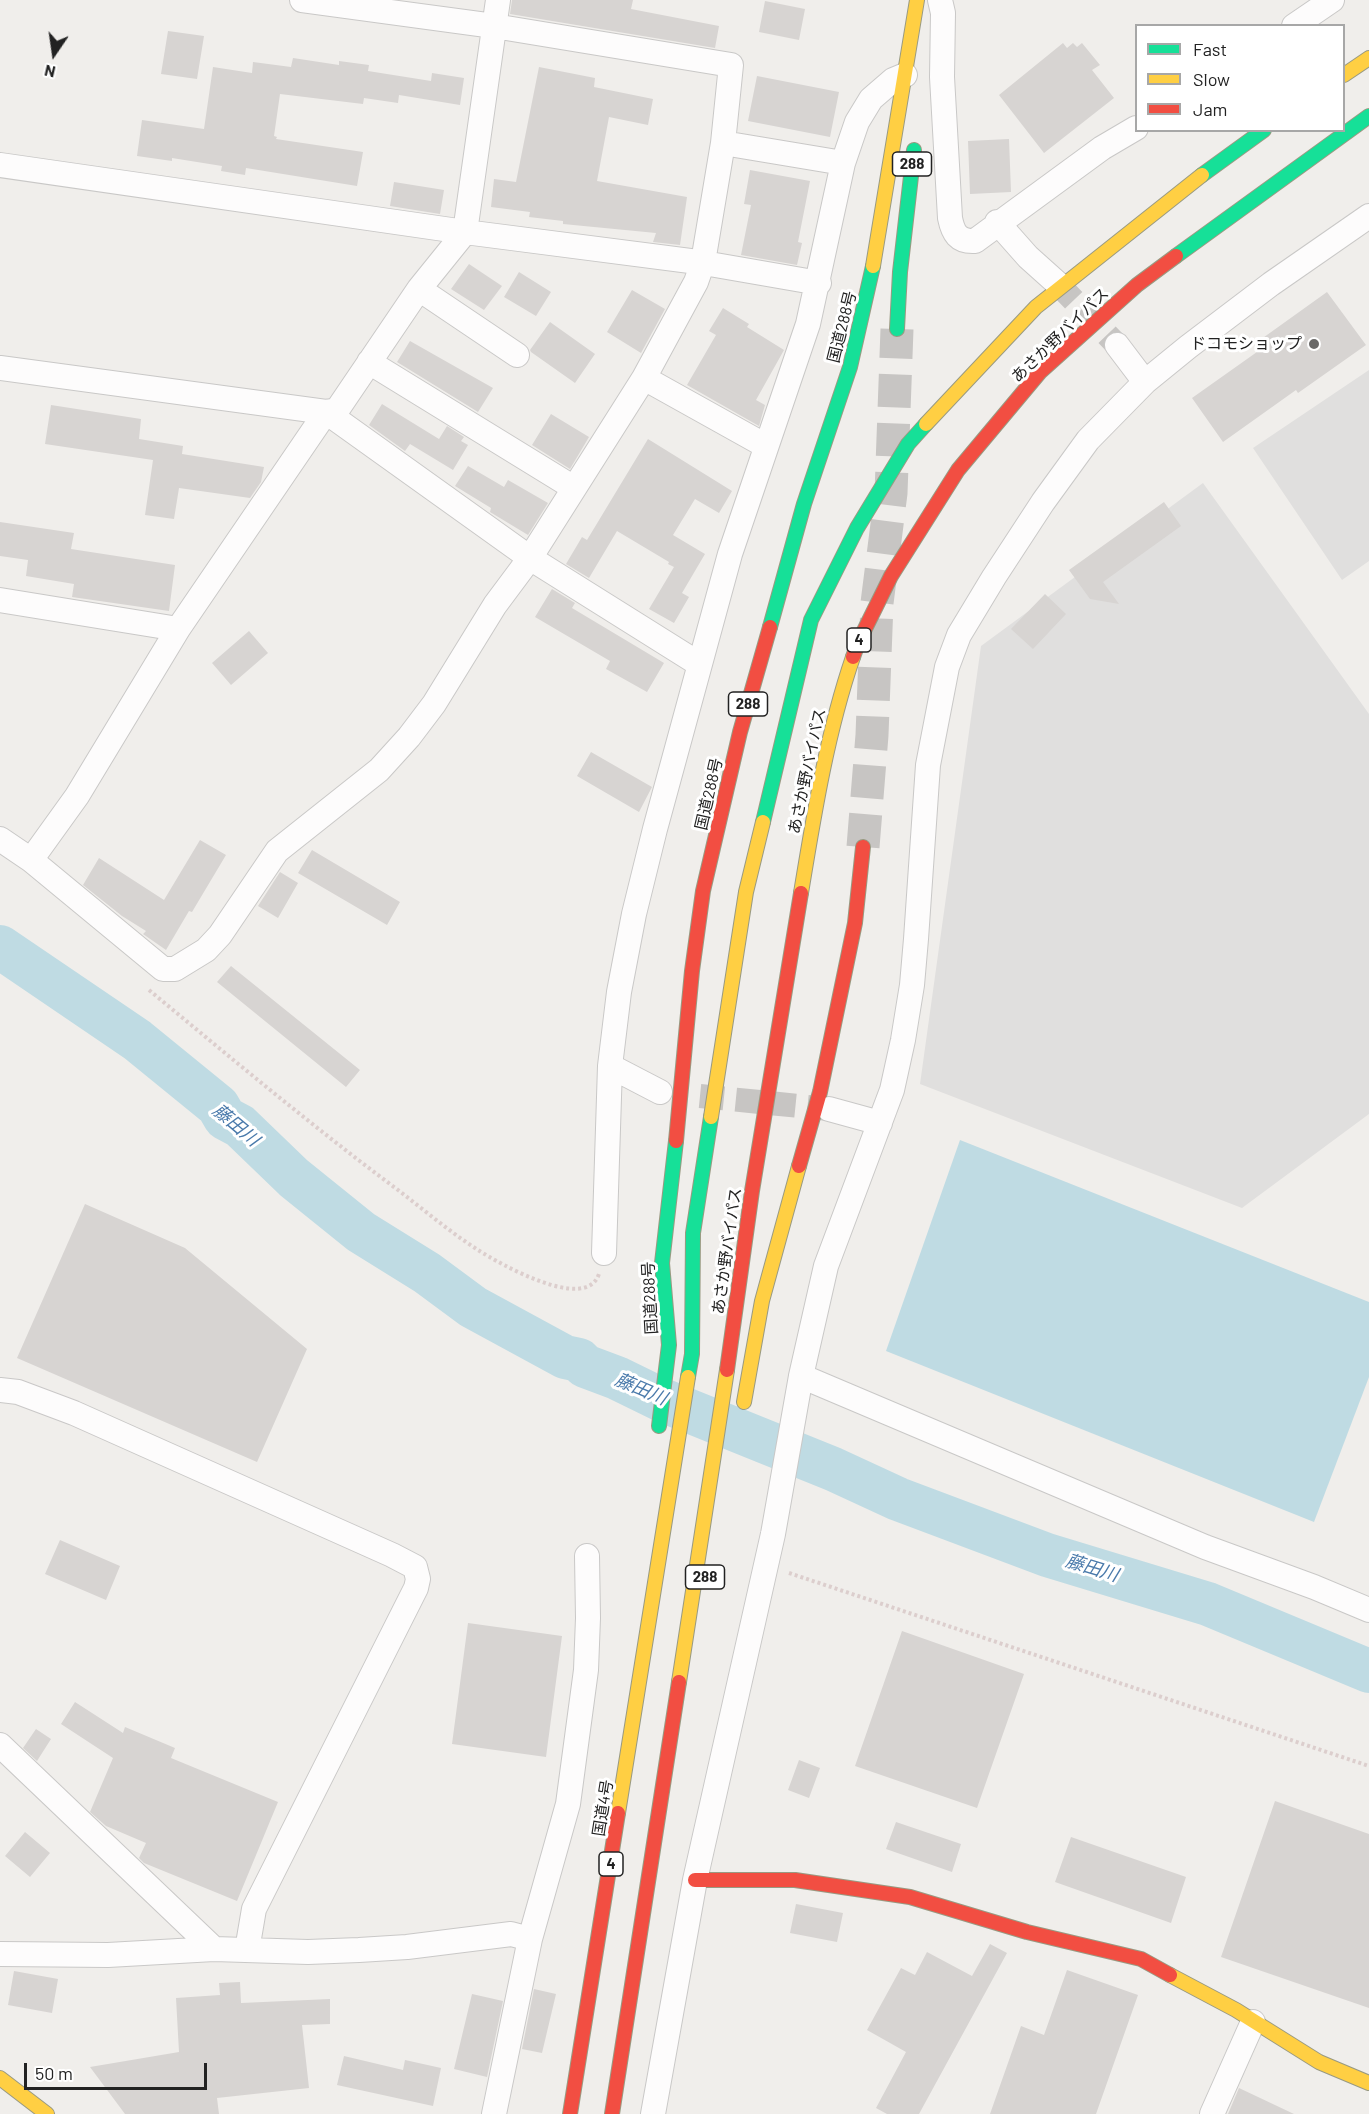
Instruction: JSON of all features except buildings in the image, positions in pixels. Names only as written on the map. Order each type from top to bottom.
[{"type":"main road","name":"国道288号","points":[[657,1437],[669,1345],[662,1263],[680,1107],[692,971],[704,891],[740,732],[804,504],[850,367],[875,256],[917,0]]},
{"type":"main road","points":[[928,64],[939,0]]},
{"type":"main road","points":[[1345,74],[1369,58]]},
{"type":"main road","name":"あさか野バイパス","points":[[685,1644],[752,1191],[812,823],[840,696],[858,643],[891,576],[958,470],[1040,372],[1137,285],[1369,116]]},
{"type":"main road","name":"あさか野バイパス","points":[[651,1614],[692,1354],[693,1233],[746,892],[811,620],[857,528],[908,444],[965,382],[1036,307],[1215,165],[1261,132]]},
{"type":"main road","name":"288","points":[[897,329],[900,272],[916,133]]},
{"type":"main road","points":[[741,1420],[762,1301],[820,1092],[855,923],[863,848]]},
{"type":"main road","points":[[651,1614],[652,1519]]},
{"type":"main road","name":"288","points":[[685,1644],[712,1555]]},
{"type":"main road","name":"国道4号","points":[[570,2114],[651,1614]]},
{"type":"main road","name":"4","points":[[612,2114],[685,1644]]},
{"type":"main road","points":[[695,1880],[795,1880],[910,1897],[1028,1932],[1141,1959],[1236,2010],[1319,2062],[1369,2083]]},
{"type":"main road","points":[[0,2078],[47,2114]]},
{"type":"street","points":[[0,839],[31,860],[163,969],[175,969],[206,950],[220,935],[277,851],[379,770],[409,737],[434,704],[495,605],[530,558],[644,378],[696,282],[703,262],[723,143],[731,65],[494,26],[302,0]]},
{"type":"street","points":[[0,369],[327,412],[337,410],[419,289],[465,232],[498,0]]},
{"type":"street","points":[[939,0],[943,13],[942,77],[952,230],[959,238],[975,241],[997,222],[1102,147],[1135,129]]},
{"type":"street","points":[[1297,24],[1332,0]]},
{"type":"street","points":[[604,1253],[610,1066],[619,992],[634,914],[730,554],[808,324],[819,283],[843,163],[857,122],[871,99],[893,80],[905,75]]},
{"type":"street","points":[[723,143],[843,163]]},
{"type":"street","points":[[0,165],[465,232],[703,262],[819,283]]},
{"type":"street","points":[[653,2114],[695,1880],[773,1534],[800,1386],[826,1266],[880,1123],[896,1070],[912,985],[928,765],[947,667],[959,634],[1043,502],[1088,440],[1145,382],[1271,284],[1369,216]]},
{"type":"street","points":[[997,222],[1028,257],[1057,283]]},
{"type":"street","points":[[419,289],[518,355]]},
{"type":"street","points":[[1117,345],[1145,382]]},
{"type":"street","points":[[369,362],[574,488]]},
{"type":"street","points":[[644,378],[766,446]]},
{"type":"street","points":[[327,412],[530,558],[699,664]]},
{"type":"street","points":[[31,860],[77,796],[178,628],[327,412]]},
{"type":"street","points":[[0,600],[178,628]]},
{"type":"street","points":[[610,1066],[660,1092]]},
{"type":"street","points":[[829,1109],[880,1123]]},
{"type":"street","points":[[800,1386],[1369,1610]]},
{"type":"street","points":[[0,1390],[18,1392],[74,1413],[392,1555],[415,1568],[418,1579],[416,1588],[254,1909],[247,1950]]},
{"type":"street","points":[[494,2114],[530,1939],[568,1803],[586,1670],[588,1618],[586,1556]]},
{"type":"street","points":[[0,1745],[214,1949]]},
{"type":"street","points":[[0,1954],[108,1955],[214,1949],[359,1950],[407,1947],[511,1934],[530,1939]]},
{"type":"street","points":[[1212,2114],[1253,2022]]},
{"type":"path","points":[[146,988],[333,1142],[478,1250],[556,1287],[571,1289],[588,1288],[596,1282],[604,1253]]},
{"type":"path","points":[[766,1565],[1369,1766]]},
{"type":"shaded area","points":[[1369,370],[1369,561],[1342,580],[1253,448]]},
{"type":"shaded area","points":[[1203,483],[1369,714],[1369,1114],[1242,1208],[920,1084],[981,646]]},
{"type":"water","points":[[960,1140],[1369,1302],[1369,1377],[1314,1522],[886,1351]]},
{"type":"waterway","name":"藤田川","points":[[0,947],[137,1040],[218,1106],[225,1118],[240,1126],[294,1178],[361,1232],[427,1273],[473,1307],[565,1357],[579,1360],[585,1366],[617,1378],[662,1400],[833,1469],[898,1499],[1047,1555],[1208,1604],[1369,1671]]},
{"type":"tunnel","points":[[1057,283],[1117,345]]},
{"type":"tunnel","points":[[863,847],[872,735],[877,603],[891,493],[897,329]]},
{"type":"tunnel","points":[[700,1096],[829,1109]]},
{"type":"traffic: fast","points":[[1176,256],[1369,116]]},
{"type":"traffic: fast","points":[[1202,175],[1261,132]]},
{"type":"traffic: fast","points":[[897,329],[900,272],[914,150]]},
{"type":"traffic: fast","points":[[770,627],[804,504],[850,367],[873,266]]},
{"type":"traffic: fast","points":[[763,822],[811,620],[857,528],[908,444],[926,424]]},
{"type":"traffic: fast","points":[[688,1377],[692,1354],[693,1233],[711,1117]]},
{"type":"traffic: fast","points":[[659,1426],[669,1345],[662,1263],[676,1141]]},
{"type":"traffic: slow","points":[[873,266],[917,0]]},
{"type":"traffic: slow","points":[[1345,74],[1369,58]]},
{"type":"traffic: slow","points":[[926,424],[1036,307],[1202,175]]},
{"type":"traffic: slow","points":[[801,893],[829,744],[853,657]]},
{"type":"traffic: slow","points":[[711,1117],[746,892],[763,822]]},
{"type":"traffic: slow","points":[[744,1402],[762,1301],[799,1166]]},
{"type":"traffic: slow","points":[[679,1682],[727,1370]]},
{"type":"traffic: slow","points":[[618,1813],[688,1377]]},
{"type":"traffic: slow","points":[[1170,1975],[1236,2010],[1319,2062],[1369,2083]]},
{"type":"traffic: slow","points":[[0,2078],[47,2114]]},
{"type":"traffic: jam","points":[[853,657],[891,576],[958,470],[1040,372],[1137,285],[1176,256]]},
{"type":"traffic: jam","points":[[676,1141],[692,971],[703,891],[740,732],[770,627]]},
{"type":"traffic: jam","points":[[799,1166],[820,1092],[855,923],[863,847]]},
{"type":"traffic: jam","points":[[727,1370],[752,1191],[801,893]]},
{"type":"traffic: jam","points":[[612,2114],[679,1682]]},
{"type":"traffic: jam","points":[[570,2114],[618,1813]]},
{"type":"traffic: jam","points":[[695,1880],[795,1880],[910,1897],[1027,1932],[1141,1959],[1170,1975]]},
{"type":"place","name":"ドコモショップ","points":[[1314,344]]}]
